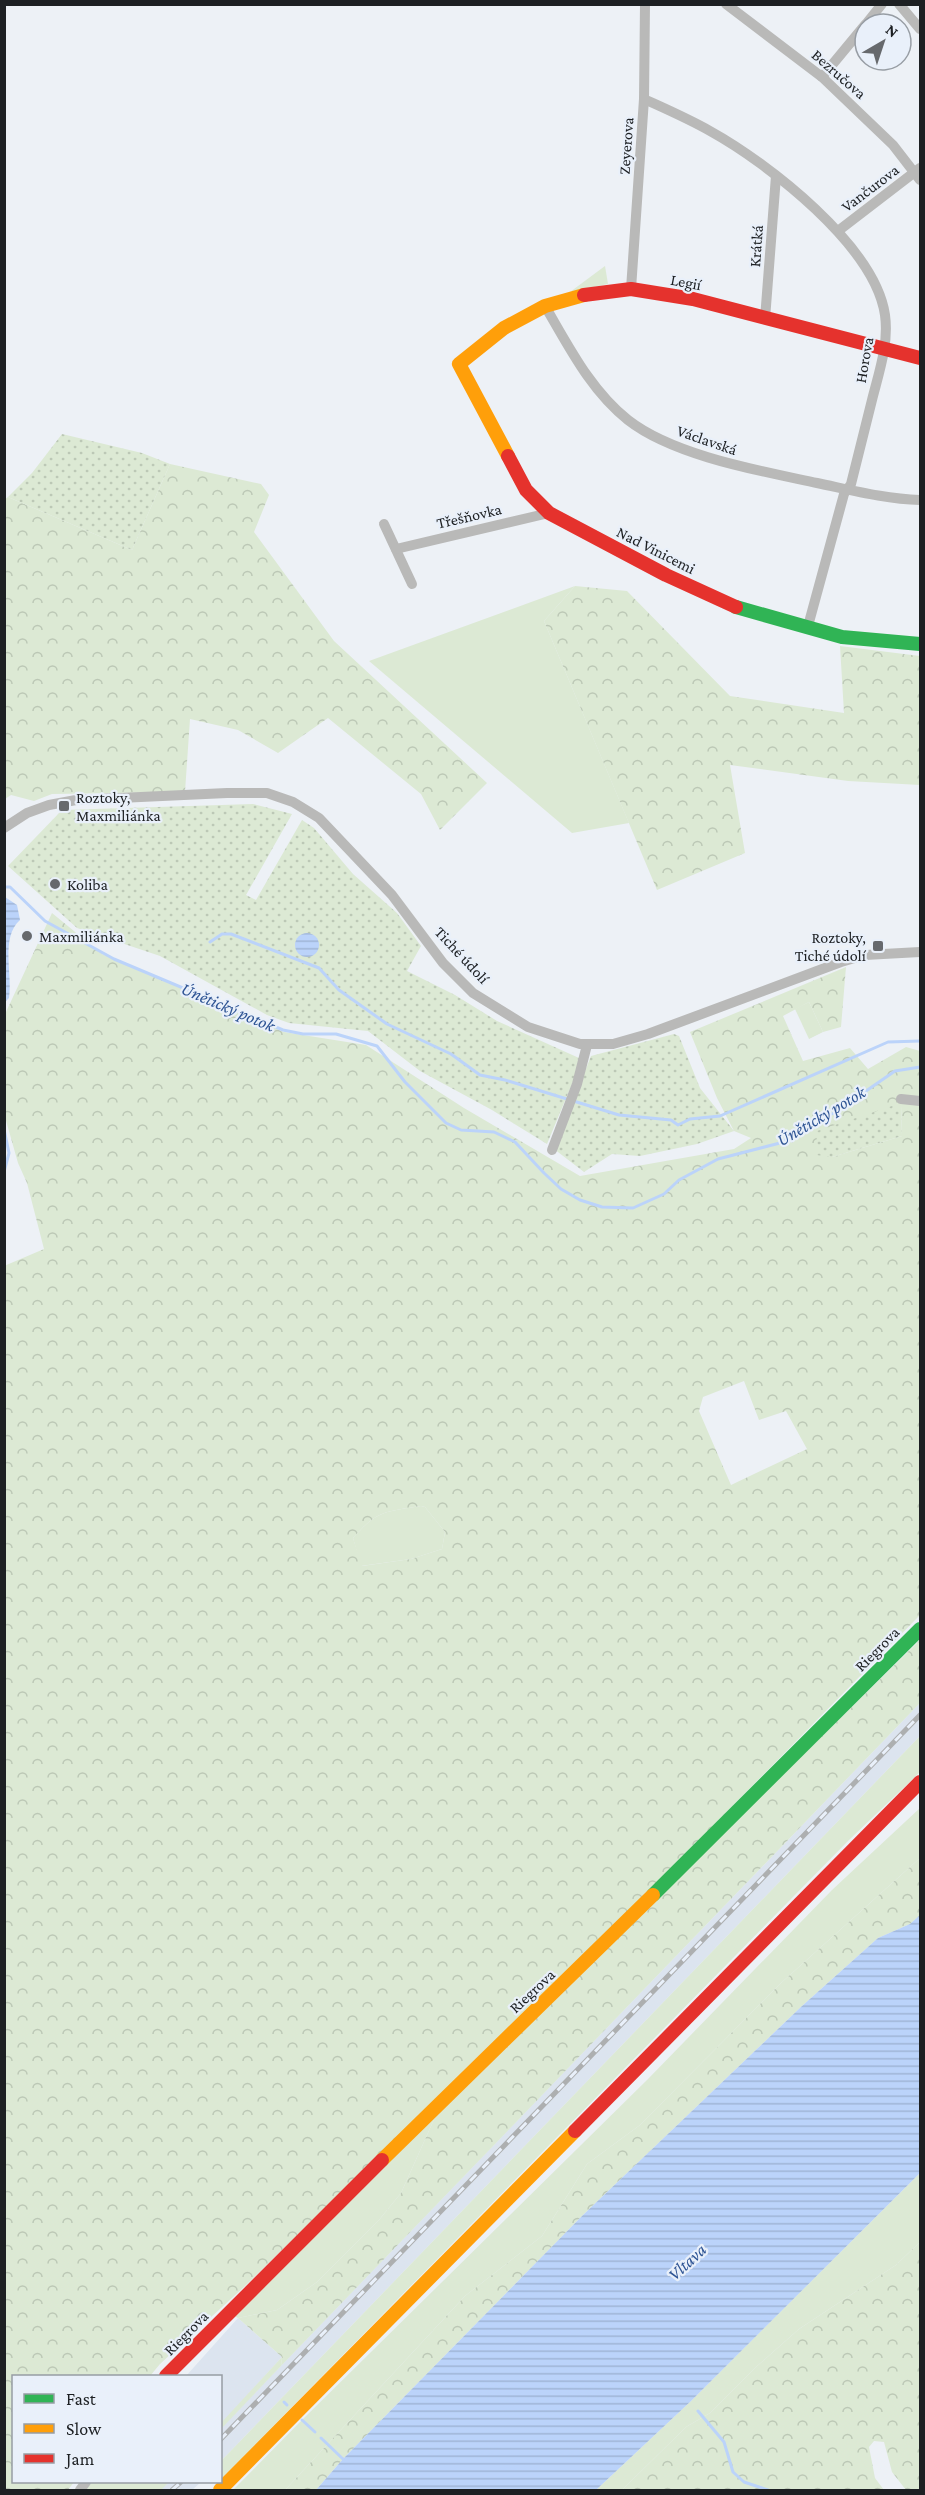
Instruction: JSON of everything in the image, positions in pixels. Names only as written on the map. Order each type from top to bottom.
[{"type":"street","name":"Zeyerova","points":[[631,289],[644,99],[645,4]]},
{"type":"street","name":"Bezručova","points":[[726,4],[822,77],[893,145],[919,174]]},
{"type":"street","points":[[899,4],[921,29]]},
{"type":"street","points":[[822,77],[853,40]]},
{"type":"street","name":"Horova","points":[[644,99],[711,131],[776,176],[813,206],[838,231],[862,261],[877,289],[885,315],[885,348],[851,484],[844,494],[808,626]]},
{"type":"street","name":"Vančurova","points":[[838,231],[919,174]]},
{"type":"street","name":"Krátká","points":[[765,319],[776,176]]},
{"type":"street","name":"Legií","points":[[459,364],[504,328],[546,306],[591,293],[631,289],[693,299],[921,358]]},
{"type":"street","name":"Václavská","points":[[546,306],[576,359],[604,399],[629,421],[661,440],[733,465],[847,489],[921,500]]},
{"type":"street","name":"Nad Vinicemi","points":[[459,364],[526,490],[549,513],[666,575],[730,605],[842,637],[921,644]]},
{"type":"street","name":"Třešňovka","points":[[396,549],[549,513]]},
{"type":"street","points":[[384,524],[412,584]]},
{"type":"street","name":"Tiché údolí","points":[[4,828],[27,813],[49,805],[76,800],[267,793],[293,802],[319,818],[351,850],[392,895],[443,963],[473,993],[528,1027],[587,1045],[613,1044],[648,1034],[865,955],[921,952]]},
{"type":"street","points":[[552,1150],[577,1084],[587,1045]]},
{"type":"street","points":[[901,1099],[921,1101]]},
{"type":"street","name":"Riegrova","points":[[166,2375],[486,2056],[566,1982],[921,1629]]},
{"type":"street","points":[[220,2490],[921,1782]]},
{"type":"shaded area","points":[[920,1703],[920,1736],[222,2460],[222,2427]]},
{"type":"shaded area","points":[[238,2318],[282,2357],[222,2423],[222,2375],[187,2375]]},
{"type":"shaded area","points":[[168,2483],[200,2483],[192,2490],[160,2490]]},
{"type":"green space","points":[[605,266],[608,284],[570,292]]},
{"type":"green space","points":[[62,434],[142,453],[170,464],[132,550],[8,497],[32,473]]},
{"type":"green space","points":[[170,464],[261,484],[269,495],[254,532],[334,641],[487,783],[440,830],[421,794],[328,718],[278,753],[238,730],[190,719],[185,792],[52,794],[34,801],[11,795],[5,799],[4,500],[8,497],[132,550]]},
{"type":"green space","points":[[575,586],[544,621],[629,823],[572,833],[369,661]]},
{"type":"green space","points":[[575,586],[627,591],[730,696],[844,713],[840,646],[920,656],[920,785],[848,781],[730,765],[745,853],[657,890],[544,621]]},
{"type":"green space","points":[[253,804],[292,814],[246,895],[256,900],[302,820],[314,828],[353,874],[397,913],[421,946],[407,971],[455,995],[497,1021],[579,1058],[574,1079],[547,1144],[492,1110],[420,1071],[368,1031],[289,1023],[267,1015],[160,956],[77,928],[8,866],[62,810]]},
{"type":"green space","points":[[52,913],[102,954],[284,1032],[366,1045],[464,1108],[580,1176],[734,1149],[751,1138],[734,1131],[717,1098],[690,1032],[846,967],[841,1027],[823,1032],[809,1002],[783,1016],[803,1061],[850,1048],[868,1069],[906,1047],[920,1051],[920,1615],[646,1894],[151,2375],[12,2375],[12,2483],[73,2483],[68,2490],[4,2490],[4,1266],[44,1249],[27,1183],[18,1163],[5,1117],[4,1012]],"holes":[[[901,1104],[902,1136],[832,1157]],[[744,1381],[759,1420],[786,1411],[807,1449],[731,1485],[699,1411],[703,1397]],[[425,1507],[445,1532],[442,1549],[411,1559],[362,1566],[353,1538],[376,1517],[390,1511]]]},
{"type":"green space","points":[[809,1002],[823,1032],[809,1039],[795,1009]]},
{"type":"green space","points":[[674,1034],[679,1036],[700,1088],[734,1131],[697,1144],[640,1156],[612,1154],[584,1172],[554,1149],[591,1056]]},
{"type":"green space","points":[[901,1103],[902,1136],[832,1157],[816,1155],[817,1131]]},
{"type":"green space","points":[[425,1507],[445,1532],[442,1549],[411,1559],[361,1566],[353,1538],[369,1522],[383,1514]]},
{"type":"green space","points":[[920,1640],[920,1703],[281,2366],[282,2357],[238,2318],[277,2310],[317,2282],[379,2220],[401,2193],[436,2115]]},
{"type":"green space","points":[[920,1736],[920,1772],[849,1840],[222,2478],[222,2460]]},
{"type":"green space","points":[[920,1808],[920,1858],[781,1983],[640,2125],[587,2164],[542,2236],[465,2296],[285,2490],[233,2490],[648,2079],[832,1890]]},
{"type":"green space","points":[[920,1858],[920,1915],[910,1924],[878,1938],[802,2006],[583,2215],[343,2459],[316,2490],[285,2490],[465,2296],[542,2236],[587,2164],[640,2125],[781,1983]]},
{"type":"green space","points":[[436,2115],[401,2193],[379,2220],[317,2282],[277,2310],[238,2318],[233,2315]]},
{"type":"green space","points":[[920,2173],[920,2242],[896,2265],[799,2329],[756,2367],[710,2413],[686,2427],[622,2490],[596,2490],[690,2402]]},
{"type":"green space","points":[[920,2242],[920,2490],[906,2490],[892,2472],[884,2442],[874,2441],[869,2447],[875,2478],[884,2490],[622,2490],[686,2427],[710,2413],[756,2367],[799,2329],[896,2265]]},
{"type":"green space","points":[[282,2357],[281,2366],[222,2428],[222,2422]]},
{"type":"green space","points":[[91,2483],[168,2483],[161,2490],[86,2490]]},
{"type":"water","points":[[5,897],[17,905],[20,920],[10,936],[8,957],[10,988],[9,998],[5,1002]]},
{"type":"water","points":[[307,933],[315,937],[319,945],[315,953],[307,957],[299,953],[295,945],[299,937]]},
{"type":"water","name":"Vltava","points":[[920,1915],[920,2173],[690,2402],[596,2490],[316,2490],[343,2459],[583,2215],[802,2006],[878,1938],[910,1924]]},
{"type":"waterway","name":"Únětický potok","points":[[4,887],[10,887],[45,921],[114,959],[283,1030],[303,1034],[336,1034],[377,1046],[405,1082],[446,1123],[461,1130],[494,1132],[515,1142],[561,1189],[580,1200],[602,1207],[633,1208],[664,1194],[679,1180],[718,1159],[780,1143],[809,1124],[834,1113],[895,1071],[920,1067]]},
{"type":"waterway","points":[[210,942],[222,934],[231,934],[319,968],[339,990],[387,1024],[451,1054],[480,1075],[505,1080],[619,1115],[671,1120],[678,1125],[690,1119],[720,1116],[888,1042],[920,1041]]},
{"type":"waterway","name":"Únětický potok","points":[[4,1129],[9,1153],[4,1172]]},
{"type":"waterway","points":[[284,2402],[287,2405]]},
{"type":"waterway","points":[[698,2411],[724,2442],[733,2472],[744,2482],[768,2490]]},
{"type":"waterway","points":[[302,2420],[315,2432]]},
{"type":"waterway","points":[[321,2438],[343,2459]]},
{"type":"railway","points":[[222,2438],[920,1715]]},
{"type":"railway","points":[[172,2490],[180,2483]]},
{"type":"traffic: fast","points":[[736,607],[842,637],[920,644]]},
{"type":"traffic: fast","points":[[653,1895],[920,1629]]},
{"type":"traffic: slow","points":[[508,456],[459,364],[504,328],[545,306],[584,295]]},
{"type":"traffic: slow","points":[[382,2160],[653,1895]]},
{"type":"traffic: slow","points":[[220,2490],[575,2131]]},
{"type":"traffic: jam","points":[[584,295],[631,289],[693,299],[920,358]]},
{"type":"traffic: jam","points":[[508,456],[526,490],[549,513],[666,575],[736,607]]},
{"type":"traffic: jam","points":[[575,2131],[920,1782]]},
{"type":"traffic: jam","points":[[167,2375],[382,2160]]},
{"type":"place","name":"Roztoky, Maxmiliánka","points":[[64,806]]},
{"type":"place","name":"Koliba","points":[[55,884]]},
{"type":"place","name":"Maxmiliánka","points":[[27,936]]},
{"type":"place","name":"Roztoky, Tiché údolí","points":[[878,946]]}]
